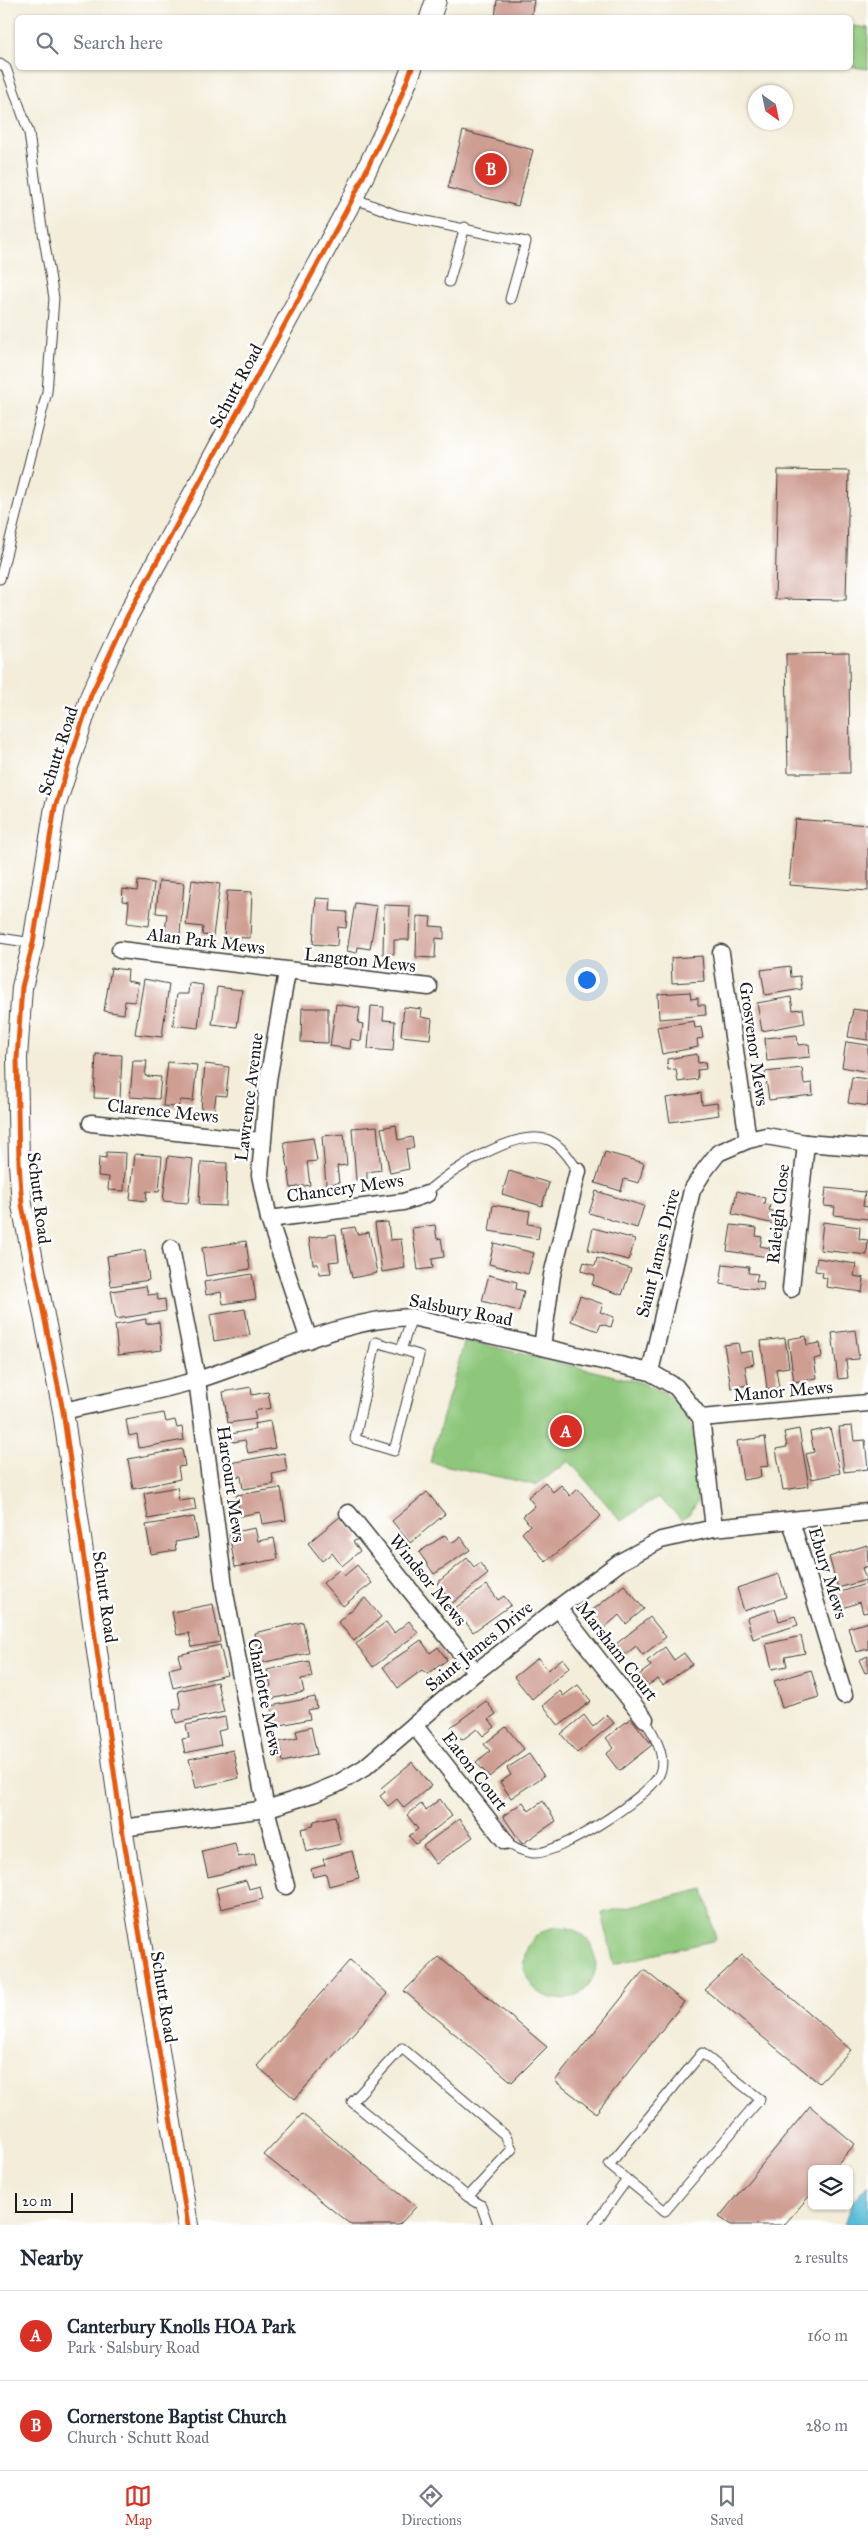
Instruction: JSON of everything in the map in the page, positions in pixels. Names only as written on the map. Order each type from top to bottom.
[{"type":"street","points":[[431,15],[436,0]]},
{"type":"street","name":"Schutt Road","points":[[188,2225],[122,1828],[106,1698],[63,1411],[22,1205],[19,1163],[17,1058],[22,987],[33,943],[55,807],[91,695],[132,609],[353,198],[398,104],[411,70]]},
{"type":"street","name":"Alan Park Mews","points":[[120,950],[287,972]]},
{"type":"street","name":"Grosvenor Mews","points":[[721,953],[748,1140]]},
{"type":"street","name":"Langton Mews","points":[[287,972],[428,987]]},
{"type":"street","name":"Lawrence Avenue","points":[[287,972],[268,1080],[261,1141],[260,1175],[269,1219],[309,1340]]},
{"type":"street","name":"Clarence Mews","points":[[91,1123],[261,1141]]},
{"type":"street","name":"Saint James Drive","points":[[650,1372],[692,1190],[718,1153],[748,1140],[766,1136],[806,1143],[868,1148]]},
{"type":"street","name":"Raleigh Close","points":[[791,1289],[806,1143]]},
{"type":"street","points":[[542,1347],[552,1275],[578,1171]]},
{"type":"street","name":"Chancery Mews","points":[[269,1219],[403,1202],[426,1194]]},
{"type":"street","name":"Harcourt Mews","points":[[171,1248],[197,1380],[225,1593]]},
{"type":"street","name":"Salsbury Road","points":[[63,1411],[197,1380],[309,1340],[384,1318],[412,1317],[650,1372],[676,1387],[701,1418]]},
{"type":"street","name":"Manor Mews","points":[[701,1418],[868,1403]]},
{"type":"street","points":[[701,1418],[714,1528]]},
{"type":"street","name":"Saint James Drive","points":[[122,1828],[266,1809],[314,1794],[337,1784],[364,1768],[476,1672],[558,1608],[620,1562],[661,1540],[714,1528],[868,1512]]},
{"type":"street","name":"Windsor Mews","points":[[348,1513],[476,1672]]},
{"type":"street","name":"Ebury Mews","points":[[791,1521],[844,1695]]},
{"type":"street","name":"Charlotte Mews","points":[[225,1593],[266,1809],[286,1886]]},
{"type":"street","name":"Marsham Court","points":[[558,1608],[645,1719]]},
{"type":"street","name":"Eaton Court","points":[[414,1725],[505,1841]]},
{"type":"lane","points":[[0,64],[6,68],[30,133],[41,221],[54,298],[47,392],[0,579]]},
{"type":"lane","points":[[353,198],[397,215],[526,242],[510,299]]},
{"type":"lane","points":[[449,282],[464,228]]},
{"type":"lane","points":[[0,938],[33,943]]},
{"type":"lane","points":[[426,1194],[447,1175],[474,1159],[508,1143],[531,1138],[549,1140],[568,1155],[578,1171]]},
{"type":"lane","points":[[401,1350],[412,1317]]},
{"type":"lane","points":[[376,1342],[401,1350],[419,1355],[394,1451],[355,1439],[376,1342]]},
{"type":"lane","points":[[505,1841],[516,1849],[534,1854],[559,1848],[585,1834],[647,1789],[658,1776],[662,1763],[660,1748],[645,1719]]},
{"type":"lane","points":[[468,2197],[512,2149],[505,2134],[402,2048],[352,2102],[468,2197],[481,2205],[488,2225]]},
{"type":"lane","points":[[702,2053],[760,2099],[665,2211],[626,2181],[609,2165],[702,2053]]},
{"type":"lane","points":[[594,2225],[626,2181]]},
{"type":"green space","points":[[853,26],[868,28],[868,69],[853,67]]},
{"type":"green space","points":[[465,1340],[639,1382],[664,1392],[677,1404],[688,1420],[695,1439],[698,1501],[689,1514],[682,1519],[658,1497],[621,1521],[569,1461],[536,1485],[430,1462]]},
{"type":"green space","points":[[704,1889],[716,1940],[614,1964],[602,1913]]},
{"type":"green space","points":[[560,1927],[580,1933],[590,1943],[596,1963],[590,1983],[580,1993],[560,1999],[540,1993],[530,1983],[524,1963],[530,1943],[540,1933]]},
{"type":"water","points":[[868,2184],[868,2225],[844,2225],[849,2210],[853,2210],[853,2200]]},
{"type":"building","points":[[497,0],[534,0],[532,15],[495,15]]},
{"type":"building","points":[[463,131],[533,150],[518,206],[448,188]]},
{"type":"building","points":[[778,470],[849,471],[846,600],[775,599]]},
{"type":"building","points":[[849,653],[850,773],[788,773],[786,654]]},
{"type":"building","points":[[795,819],[868,825],[868,891],[789,885]]},
{"type":"building","points":[[192,880],[220,884],[213,936],[202,935],[203,927],[186,925]]},
{"type":"building","points":[[138,881],[154,883],[149,926],[127,923],[129,902],[122,901],[123,889],[137,891]]},
{"type":"building","points":[[159,881],[184,883],[180,934],[165,933],[167,914],[156,913]]},
{"type":"building","points":[[227,891],[252,892],[250,938],[224,937]]},
{"type":"building","points":[[316,898],[331,899],[330,911],[347,912],[346,928],[338,927],[337,946],[313,944]]},
{"type":"building","points":[[355,903],[377,906],[370,949],[358,947],[357,953],[347,951]]},
{"type":"building","points":[[384,905],[410,906],[409,940],[394,940],[394,954],[383,954]]},
{"type":"building","points":[[417,916],[431,917],[430,926],[444,927],[444,939],[436,938],[435,958],[416,957]]},
{"type":"building","points":[[702,956],[704,981],[672,983],[671,958]]},
{"type":"building","points":[[790,966],[791,977],[800,976],[802,989],[765,995],[761,970]]},
{"type":"building","points":[[111,968],[128,970],[127,981],[138,983],[135,1002],[125,1001],[124,1014],[104,1011]]},
{"type":"building","points":[[144,979],[169,984],[162,1037],[135,1034]]},
{"type":"building","points":[[189,983],[203,985],[198,1028],[173,1025],[177,994],[188,994]]},
{"type":"building","points":[[217,987],[242,990],[237,1027],[212,1024]]},
{"type":"building","points":[[690,992],[691,999],[698,998],[698,1005],[705,1005],[706,1015],[659,1019],[658,994]]},
{"type":"building","points":[[791,997],[793,1010],[803,1009],[805,1023],[762,1031],[757,1003]]},
{"type":"building","points":[[336,1004],[360,1008],[358,1023],[363,1024],[361,1041],[351,1039],[350,1049],[330,1046]]},
{"type":"building","points":[[371,1006],[384,1007],[383,1020],[395,1021],[393,1051],[368,1049]]},
{"type":"building","points":[[404,1007],[422,1009],[421,1017],[432,1019],[430,1039],[401,1036]]},
{"type":"building","points":[[302,1008],[328,1008],[328,1043],[301,1042]]},
{"type":"building","points":[[853,1009],[868,1011],[868,1040],[848,1037]]},
{"type":"building","points":[[694,1021],[695,1028],[701,1027],[703,1038],[697,1039],[698,1047],[662,1054],[657,1027]]},
{"type":"building","points":[[797,1035],[798,1045],[809,1044],[810,1057],[767,1061],[765,1038]]},
{"type":"building","points":[[846,1042],[868,1045],[868,1072],[842,1067]]},
{"type":"building","points":[[96,1054],[122,1055],[120,1099],[94,1098]]},
{"type":"building","points":[[697,1054],[698,1063],[705,1062],[706,1069],[697,1070],[698,1079],[678,1082],[676,1069],[668,1070],[667,1059]]},
{"type":"building","points":[[133,1061],[147,1061],[145,1076],[161,1077],[159,1099],[130,1097]]},
{"type":"building","points":[[168,1062],[197,1065],[193,1101],[181,1100],[178,1107],[163,1106]]},
{"type":"building","points":[[205,1064],[229,1067],[226,1096],[216,1095],[214,1111],[201,1110]]},
{"type":"building","points":[[802,1068],[804,1084],[812,1083],[813,1095],[769,1100],[765,1072]]},
{"type":"building","points":[[852,1077],[868,1079],[868,1106],[848,1103]]},
{"type":"building","points":[[701,1093],[702,1105],[717,1103],[719,1115],[670,1122],[666,1098]]},
{"type":"building","points":[[396,1125],[398,1140],[412,1137],[414,1148],[406,1149],[409,1169],[390,1173],[381,1128]]},
{"type":"building","points":[[377,1126],[381,1170],[367,1172],[367,1179],[356,1180],[352,1128]]},
{"type":"building","points":[[344,1134],[347,1165],[337,1166],[339,1183],[326,1185],[322,1136]]},
{"type":"building","points":[[313,1138],[317,1161],[307,1162],[310,1185],[291,1188],[284,1142]]},
{"type":"building","points":[[106,1152],[126,1153],[124,1191],[108,1190],[109,1177],[98,1176],[99,1157],[106,1158]]},
{"type":"building","points":[[605,1152],[644,1163],[639,1183],[624,1179],[621,1191],[595,1183]]},
{"type":"building","points":[[135,1154],[162,1156],[159,1192],[147,1191],[146,1201],[130,1199]]},
{"type":"building","points":[[168,1156],[193,1159],[188,1203],[163,1201]]},
{"type":"building","points":[[201,1162],[227,1163],[226,1206],[199,1205]]},
{"type":"building","points":[[509,1171],[549,1183],[542,1206],[502,1194]]},
{"type":"building","points":[[826,1188],[865,1192],[863,1206],[868,1207],[868,1219],[834,1215],[835,1207],[824,1206]]},
{"type":"building","points":[[596,1191],[644,1206],[637,1228],[589,1213]]},
{"type":"building","points":[[737,1191],[765,1198],[764,1204],[770,1205],[769,1210],[776,1212],[774,1224],[732,1214]]},
{"type":"building","points":[[493,1205],[530,1211],[528,1224],[540,1226],[538,1239],[489,1231]]},
{"type":"building","points":[[388,1222],[390,1240],[401,1239],[405,1268],[382,1272],[375,1223]]},
{"type":"building","points":[[823,1222],[860,1227],[859,1239],[868,1240],[867,1255],[820,1250]]},
{"type":"building","points":[[435,1225],[437,1239],[441,1238],[444,1257],[432,1259],[433,1268],[418,1270],[412,1228]]},
{"type":"building","points":[[731,1225],[757,1228],[756,1236],[762,1237],[760,1246],[770,1248],[769,1257],[727,1251]]},
{"type":"building","points":[[355,1227],[357,1234],[369,1232],[377,1273],[352,1278],[342,1229]]},
{"type":"building","points":[[593,1228],[635,1239],[629,1260],[588,1250]]},
{"type":"building","points":[[336,1234],[339,1261],[329,1262],[331,1273],[319,1274],[318,1264],[313,1264],[309,1238]]},
{"type":"building","points":[[246,1241],[250,1269],[206,1276],[202,1248]]},
{"type":"building","points":[[494,1243],[534,1253],[528,1274],[489,1264]]},
{"type":"building","points":[[145,1250],[149,1280],[111,1286],[107,1256]]},
{"type":"building","points":[[597,1258],[631,1269],[622,1295],[592,1285],[595,1275],[581,1271],[584,1262],[595,1266]]},
{"type":"building","points":[[817,1258],[856,1264],[854,1276],[864,1278],[862,1292],[826,1287],[827,1278],[822,1277],[823,1272],[815,1271]]},
{"type":"building","points":[[723,1264],[749,1267],[748,1273],[758,1274],[756,1281],[764,1282],[763,1290],[720,1284]]},
{"type":"building","points":[[252,1274],[256,1299],[223,1304],[221,1292],[206,1295],[204,1282]]},
{"type":"building","points":[[489,1275],[517,1282],[516,1289],[524,1291],[519,1311],[482,1301]]},
{"type":"building","points":[[146,1286],[148,1295],[157,1294],[158,1300],[165,1299],[166,1311],[116,1319],[111,1291]]},
{"type":"building","points":[[580,1296],[603,1304],[600,1312],[614,1317],[611,1327],[601,1324],[598,1331],[571,1321]]},
{"type":"building","points":[[245,1309],[250,1335],[214,1341],[210,1315]]},
{"type":"building","points":[[146,1319],[146,1324],[159,1322],[162,1350],[118,1355],[115,1325]]},
{"type":"building","points":[[855,1330],[859,1359],[846,1360],[848,1378],[838,1379],[832,1333]]},
{"type":"building","points":[[806,1336],[807,1345],[820,1343],[822,1357],[814,1359],[817,1378],[794,1382],[788,1339]]},
{"type":"building","points":[[785,1338],[789,1367],[776,1369],[779,1388],[767,1389],[761,1341]]},
{"type":"building","points":[[738,1343],[740,1353],[752,1351],[754,1364],[745,1366],[748,1385],[731,1388],[724,1345]]},
{"type":"building","points":[[251,1387],[252,1395],[268,1392],[271,1408],[254,1411],[256,1419],[228,1423],[223,1392]]},
{"type":"building","points":[[164,1413],[166,1422],[175,1420],[177,1428],[182,1427],[184,1440],[139,1448],[137,1434],[129,1436],[126,1420]]},
{"type":"building","points":[[270,1421],[275,1448],[248,1453],[245,1440],[233,1442],[231,1434],[255,1429],[254,1424]]},
{"type":"building","points":[[852,1426],[854,1441],[865,1440],[868,1469],[844,1472],[839,1427]]},
{"type":"building","points":[[830,1428],[840,1473],[812,1479],[806,1454],[814,1452],[810,1432]]},
{"type":"building","points":[[799,1429],[809,1486],[783,1490],[776,1449],[787,1447],[784,1432]]},
{"type":"building","points":[[765,1437],[769,1466],[760,1467],[761,1477],[743,1480],[737,1441]]},
{"type":"building","points":[[182,1449],[185,1466],[178,1467],[180,1479],[133,1489],[128,1459]]},
{"type":"building","points":[[284,1453],[287,1471],[272,1474],[274,1484],[243,1489],[241,1476],[233,1477],[230,1463]]},
{"type":"building","points":[[545,1482],[553,1492],[561,1485],[570,1496],[578,1489],[601,1516],[546,1562],[522,1533],[530,1525],[523,1516],[535,1506],[528,1497]]},
{"type":"building","points":[[177,1487],[179,1501],[194,1499],[196,1510],[148,1519],[144,1493]]},
{"type":"building","points":[[281,1488],[286,1520],[262,1524],[260,1512],[240,1516],[237,1495]]},
{"type":"building","points":[[427,1492],[445,1514],[410,1543],[392,1521]]},
{"type":"building","points":[[341,1516],[359,1538],[353,1542],[360,1551],[342,1566],[332,1553],[322,1561],[308,1543]]},
{"type":"building","points":[[194,1517],[198,1538],[175,1542],[176,1550],[151,1554],[146,1525]]},
{"type":"building","points":[[255,1528],[258,1541],[274,1538],[278,1559],[235,1567],[229,1533]]},
{"type":"building","points":[[445,1535],[451,1543],[461,1537],[470,1550],[434,1574],[419,1552]]},
{"type":"building","points":[[867,1545],[868,1566],[862,1568],[866,1580],[838,1588],[829,1557]]},
{"type":"building","points":[[467,1558],[474,1567],[480,1563],[488,1574],[445,1609],[440,1601],[447,1596],[437,1583]]},
{"type":"building","points":[[357,1565],[372,1583],[343,1606],[323,1583],[339,1570],[344,1576]]},
{"type":"building","points":[[779,1574],[786,1597],[744,1611],[737,1588]]},
{"type":"building","points":[[868,1583],[868,1612],[863,1613],[860,1602],[840,1609],[835,1594]]},
{"type":"building","points":[[487,1585],[498,1600],[504,1596],[511,1605],[473,1632],[455,1608]]},
{"type":"building","points":[[624,1585],[644,1609],[626,1624],[619,1615],[603,1629],[589,1613]]},
{"type":"building","points":[[365,1598],[381,1617],[354,1641],[338,1622]]},
{"type":"building","points":[[213,1604],[220,1642],[192,1647],[189,1633],[177,1635],[172,1612]]},
{"type":"building","points":[[775,1609],[779,1621],[795,1616],[798,1625],[753,1639],[747,1618]]},
{"type":"building","points":[[650,1617],[666,1637],[643,1655],[636,1646],[625,1655],[616,1644]]},
{"type":"building","points":[[409,1621],[418,1633],[373,1667],[356,1644],[386,1622],[394,1633]]},
{"type":"building","points":[[303,1622],[309,1653],[260,1663],[254,1633]]},
{"type":"building","points":[[868,1622],[868,1649],[856,1652],[848,1628]]},
{"type":"building","points":[[801,1636],[805,1653],[785,1657],[787,1666],[772,1669],[766,1644]]},
{"type":"building","points":[[421,1640],[430,1653],[438,1647],[447,1660],[428,1674],[422,1670],[398,1688],[383,1667]]},
{"type":"building","points":[[220,1645],[227,1675],[173,1688],[169,1669],[181,1666],[178,1655]]},
{"type":"building","points":[[665,1647],[674,1660],[684,1653],[692,1664],[663,1685],[658,1679],[647,1686],[639,1675],[651,1666],[647,1661]]},
{"type":"building","points":[[868,1656],[868,1672],[865,1673],[859,1660]]},
{"type":"building","points":[[538,1658],[548,1670],[563,1658],[570,1667],[532,1699],[514,1677]]},
{"type":"building","points":[[309,1661],[312,1677],[301,1679],[304,1692],[266,1700],[263,1688],[271,1686],[267,1670]]},
{"type":"building","points":[[811,1670],[819,1697],[782,1708],[774,1681]]},
{"type":"building","points":[[217,1682],[224,1712],[176,1723],[173,1710],[181,1708],[178,1691]]},
{"type":"building","points":[[578,1685],[591,1701],[559,1726],[543,1705],[560,1691],[563,1696]]},
{"type":"building","points":[[315,1697],[317,1708],[308,1710],[310,1719],[276,1726],[271,1706]]},
{"type":"building","points":[[486,1701],[496,1714],[489,1719],[495,1727],[483,1736],[477,1729],[462,1740],[451,1727]]},
{"type":"building","points":[[584,1715],[593,1727],[607,1715],[614,1723],[577,1753],[561,1734]]},
{"type":"building","points":[[225,1717],[227,1729],[218,1731],[221,1745],[185,1753],[182,1739],[189,1738],[186,1725]]},
{"type":"building","points":[[631,1718],[652,1745],[619,1771],[606,1754],[614,1748],[606,1738]]},
{"type":"building","points":[[311,1727],[317,1754],[283,1762],[279,1742],[298,1738],[296,1731]]},
{"type":"building","points":[[506,1727],[524,1749],[489,1777],[476,1762],[490,1751],[484,1744]]},
{"type":"building","points":[[233,1750],[239,1778],[196,1788],[189,1759]]},
{"type":"building","points":[[529,1754],[544,1776],[511,1798],[500,1782],[511,1775],[507,1768]]},
{"type":"building","points":[[412,1762],[431,1786],[404,1808],[397,1799],[388,1806],[380,1796],[385,1792],[381,1788]]},
{"type":"building","points":[[440,1799],[452,1816],[416,1844],[409,1836],[418,1829],[407,1815],[421,1804],[426,1810]]},
{"type":"building","points":[[543,1801],[556,1821],[522,1844],[503,1816],[523,1802],[529,1811]]},
{"type":"building","points":[[335,1816],[341,1844],[306,1852],[301,1829],[313,1826],[314,1821]]},
{"type":"building","points":[[459,1819],[473,1837],[436,1864],[423,1846]]},
{"type":"building","points":[[235,1843],[238,1857],[254,1854],[256,1865],[208,1877],[202,1851]]},
{"type":"building","points":[[352,1851],[359,1878],[329,1886],[326,1874],[313,1877],[311,1869],[325,1865],[323,1859]]},
{"type":"building","points":[[246,1880],[249,1889],[260,1886],[263,1899],[221,1909],[216,1888]]},
{"type":"building","points":[[742,1955],[851,2050],[819,2083],[705,1990]]},
{"type":"building","points":[[439,1957],[547,2047],[512,2082],[404,1991]]},
{"type":"building","points":[[350,1960],[388,1994],[295,2099],[257,2066]]},
{"type":"building","points":[[644,1970],[684,2002],[596,2113],[555,2081]]},
{"type":"building","points":[[810,2106],[855,2144],[837,2165],[808,2165],[808,2198],[784,2225],[731,2225],[719,2217]]},
{"type":"building","points":[[302,2114],[416,2207],[399,2225],[351,2225],[264,2155]]},
{"type":"cycle path","points":[[188,2225],[122,1828],[63,1411],[22,1205],[19,1163],[17,1058],[22,987],[33,943],[55,807],[91,695],[127,617],[353,198],[398,104],[411,70]]},
{"type":"place","name":"Cornerstone Baptist Church","points":[[491,169]]},
{"type":"place","name":"Canterbury Knolls HOA Park","points":[[566,1431]]}]
